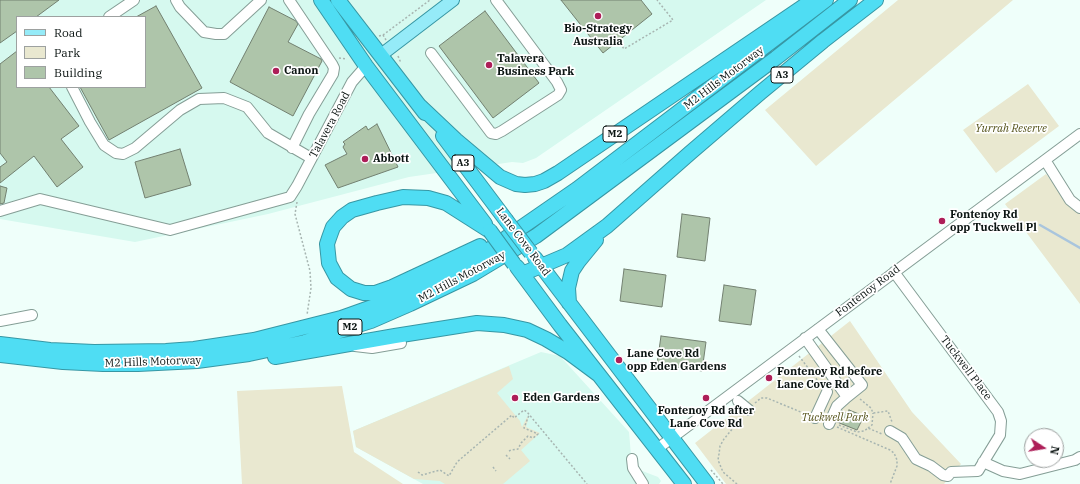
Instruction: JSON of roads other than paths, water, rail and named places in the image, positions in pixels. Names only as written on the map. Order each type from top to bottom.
[{"type":"highway","name":"Lane Cove Road","points":[[321,0],[366,66],[518,269],[599,376],[684,484]]},
{"type":"highway","name":"Lane Cove Road","points":[[338,0],[386,51],[420,106],[707,484]]},
{"type":"highway","name":"M2","points":[[420,106],[456,140],[500,177],[516,184],[535,184],[558,173],[812,0]]},
{"type":"highway","name":"M2 Hills Motorway","points":[[0,344],[50,350],[94,352],[194,349],[254,340],[303,329],[342,318],[436,281],[480,256],[577,189],[826,0]]},
{"type":"highway","name":"M2 Hills Motorway","points":[[0,355],[97,364],[138,364],[197,361],[249,354],[304,342],[371,321],[446,288],[473,274],[536,236],[776,58],[850,0]]},
{"type":"highway","name":"A3","points":[[518,269],[541,265],[567,255],[607,226],[760,93],[876,0]]},
{"type":"highway","points":[[366,66],[386,51]]},
{"type":"highway","name":"M2","points":[[490,231],[446,203],[428,198],[403,197],[352,210],[342,217],[333,227],[328,238],[328,257],[334,273],[351,289],[364,293],[375,293],[462,256],[500,236],[516,232]]},
{"type":"highway","name":"A3","points":[[569,303],[568,288],[572,271],[607,226]]},
{"type":"highway","name":"M2","points":[[197,361],[219,368],[347,344],[477,323],[504,325],[527,330],[568,352],[599,376]]},
{"type":"main road","points":[[386,51],[453,0]]},
{"type":"street","points":[[110,16],[134,0]]},
{"type":"street","points":[[176,0],[204,32],[216,34],[224,34],[261,0]]},
{"type":"street","points":[[289,0],[334,68],[333,74],[309,114],[292,148]]},
{"type":"street","points":[[431,53],[491,133],[496,134],[502,131],[554,99],[561,90],[560,85],[496,0]]},
{"type":"street","name":"Talavera Road","points":[[0,211],[40,199],[170,230],[290,197],[352,82],[366,66]]},
{"type":"street","points":[[73,88],[104,145],[116,153],[123,154],[135,148],[180,110],[199,99],[224,98],[247,107],[268,133],[311,158]]},
{"type":"street","name":"Fontenoy Road","points":[[657,449],[1080,134]]},
{"type":"street","points":[[1045,160],[1070,200],[1080,208]]},
{"type":"street","name":"Tuckwell Place","points":[[890,431],[902,438],[916,459],[931,466],[943,475],[948,476],[951,472],[978,471],[1000,435],[1001,421],[998,412],[894,272]]},
{"type":"street","points":[[0,321],[32,315]]},
{"type":"street","points":[[818,328],[862,385],[852,396],[837,406],[832,423]]},
{"type":"street","points":[[805,338],[852,396]]},
{"type":"street","points":[[347,344],[372,348],[401,343]]},
{"type":"street","points":[[815,418],[827,392]]},
{"type":"street","points":[[738,401],[749,410]]},
{"type":"street","points":[[983,462],[1020,479],[1080,457]]},
{"type":"street","points":[[632,459],[633,468],[642,484]]},
{"type":"waterway","points":[[1040,225],[1080,248]]},
{"type":"place","name":"Bio-Strategy Australia","points":[[598,16]]},
{"type":"place","name":"Talavera Business Park","points":[[489,65]]},
{"type":"place","name":"Canon","points":[[276,71]]},
{"type":"place","name":"Abbott","points":[[365,159]]},
{"type":"place","name":"Fontenoy Rd opp Tuckwell Pl","points":[[942,221]]},
{"type":"place","name":"Lane Cove Rd opp Eden Gardens","points":[[619,360]]},
{"type":"place","name":"Fontenoy Rd before Lane Cove Rd","points":[[769,378]]},
{"type":"place","name":"Eden Gardens","points":[[515,398]]},
{"type":"place","name":"Fontenoy Rd after Lane Cove Rd","points":[[706,398]]},
{"type":"park label","name":"Yurrah Reserve","points":[[1011,129]]},
{"type":"park label","name":"Tuckwell Park","points":[[835,418]]}]
